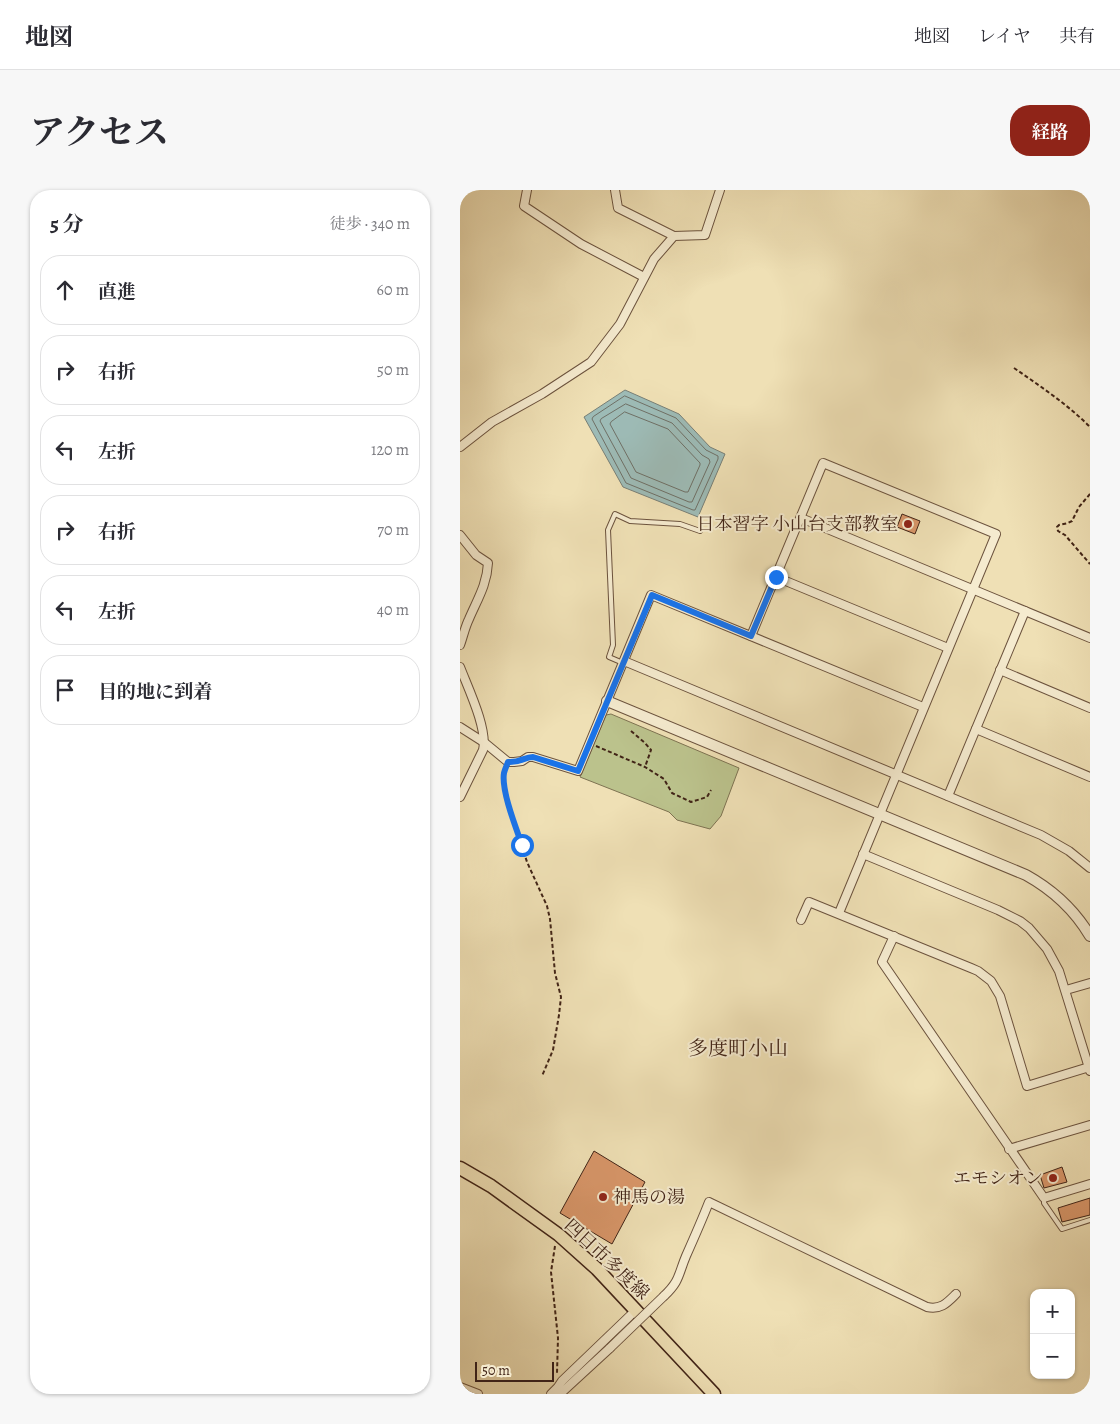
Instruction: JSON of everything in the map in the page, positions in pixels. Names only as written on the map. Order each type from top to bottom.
[{"type":"main road","name":"四日市多度線","points":[[460,1168],[491,1186],[559,1235],[636,1310],[714,1394]]},
{"type":"street","points":[[527,190],[524,206],[580,244],[644,277]]},
{"type":"street","points":[[615,190],[618,208],[674,236],[704,235],[720,190]]},
{"type":"street","points":[[460,447],[492,422],[592,362],[620,324],[654,259],[674,236]]},
{"type":"street","points":[[751,636],[823,463],[996,534],[839,913]]},
{"type":"street","points":[[800,518],[1090,638]]},
{"type":"street","points":[[460,535],[476,555],[488,563],[488,574],[483,590],[460,645]]},
{"type":"street","points":[[776,577],[948,648]]},
{"type":"street","points":[[460,727],[508,762],[522,761],[528,757],[533,757],[578,771],[652,595],[923,707]]},
{"type":"street","points":[[948,796],[1025,611]]},
{"type":"street","points":[[623,662],[1051,840],[1069,851],[1090,868]]},
{"type":"street","points":[[460,667],[480,721],[484,743],[483,750],[460,798]]},
{"type":"street","points":[[1000,670],[1090,708]]},
{"type":"street","points":[[607,700],[1026,875],[1040,883],[1064,902],[1090,936]]},
{"type":"street","points":[[976,729],[1090,777]]},
{"type":"street","points":[[801,920],[809,902],[978,971],[991,981],[1000,996],[1027,1086],[1089,1069],[1059,971],[1047,949],[1033,933],[1020,921],[998,910],[863,854]]},
{"type":"street","points":[[894,936],[882,962],[1044,1198],[1090,1184]]},
{"type":"street","points":[[1066,990],[1090,983]]},
{"type":"street","points":[[1009,1149],[1090,1125]]},
{"type":"street","points":[[560,1394],[674,1286],[679,1278],[709,1202],[927,1307],[933,1309],[942,1307],[956,1294]]},
{"type":"street","points":[[567,1388],[636,1310]]},
{"type":"street","points":[[460,1387],[478,1394]]},
{"type":"street","points":[[551,1394],[558,1387],[567,1388]]},
{"type":"lane","points":[[623,662],[609,657],[613,645],[608,530],[615,514],[630,521],[680,524],[700,531]]},
{"type":"lane","points":[[1044,1198],[1044,1203],[1062,1228],[1090,1220]]},
{"type":"path","points":[[1014,368],[1082,418],[1090,427]]},
{"type":"path","points":[[1090,494],[1072,521],[1057,527],[1058,531],[1065,535],[1090,564]]},
{"type":"path","points":[[631,731],[650,750],[645,767]]},
{"type":"path","points":[[590,743],[645,767],[664,778],[672,793],[691,802],[706,797],[711,790]]},
{"type":"path","points":[[508,762],[504,774],[504,782],[509,805],[527,862],[547,906],[555,973],[561,997],[553,1050],[542,1076]]},
{"type":"path","points":[[557,1242],[554,1247],[551,1272],[558,1338],[557,1378],[567,1388]]},
{"type":"green space","points":[[611,714],[739,768],[721,816],[710,829],[677,820],[669,812],[580,777],[606,715]]},
{"type":"water","points":[[625,390],[679,414],[710,447],[725,454],[698,517],[623,487],[584,417]]},
{"type":"building","name":"日本習字 小山台支部教室","points":[[902,514],[920,521],[915,534],[897,527]]},
{"type":"building","name":"神馬の湯","points":[[594,1151],[645,1182],[612,1244],[560,1213]]},
{"type":"building","name":"エモシオン","points":[[1062,1167],[1067,1182],[1044,1188],[1040,1175]]},
{"type":"building","points":[[1090,1198],[1090,1215],[1062,1222],[1058,1208]]},
{"type":"place","name":"日本習字 小山台支部教室","points":[[908,524]]},
{"type":"place","name":"エモシオン","points":[[1053,1178]]},
{"type":"place","name":"神馬の湯","points":[[603,1197]]},
{"type":"district","name":"多度町小山","points":[[738,1048]]},
{"type":"route","points":[[522,845],[509,805],[504,782],[504,774],[508,762],[522,761],[528,757],[533,757],[578,771],[652,595],[751,636],[776,577]]}]
